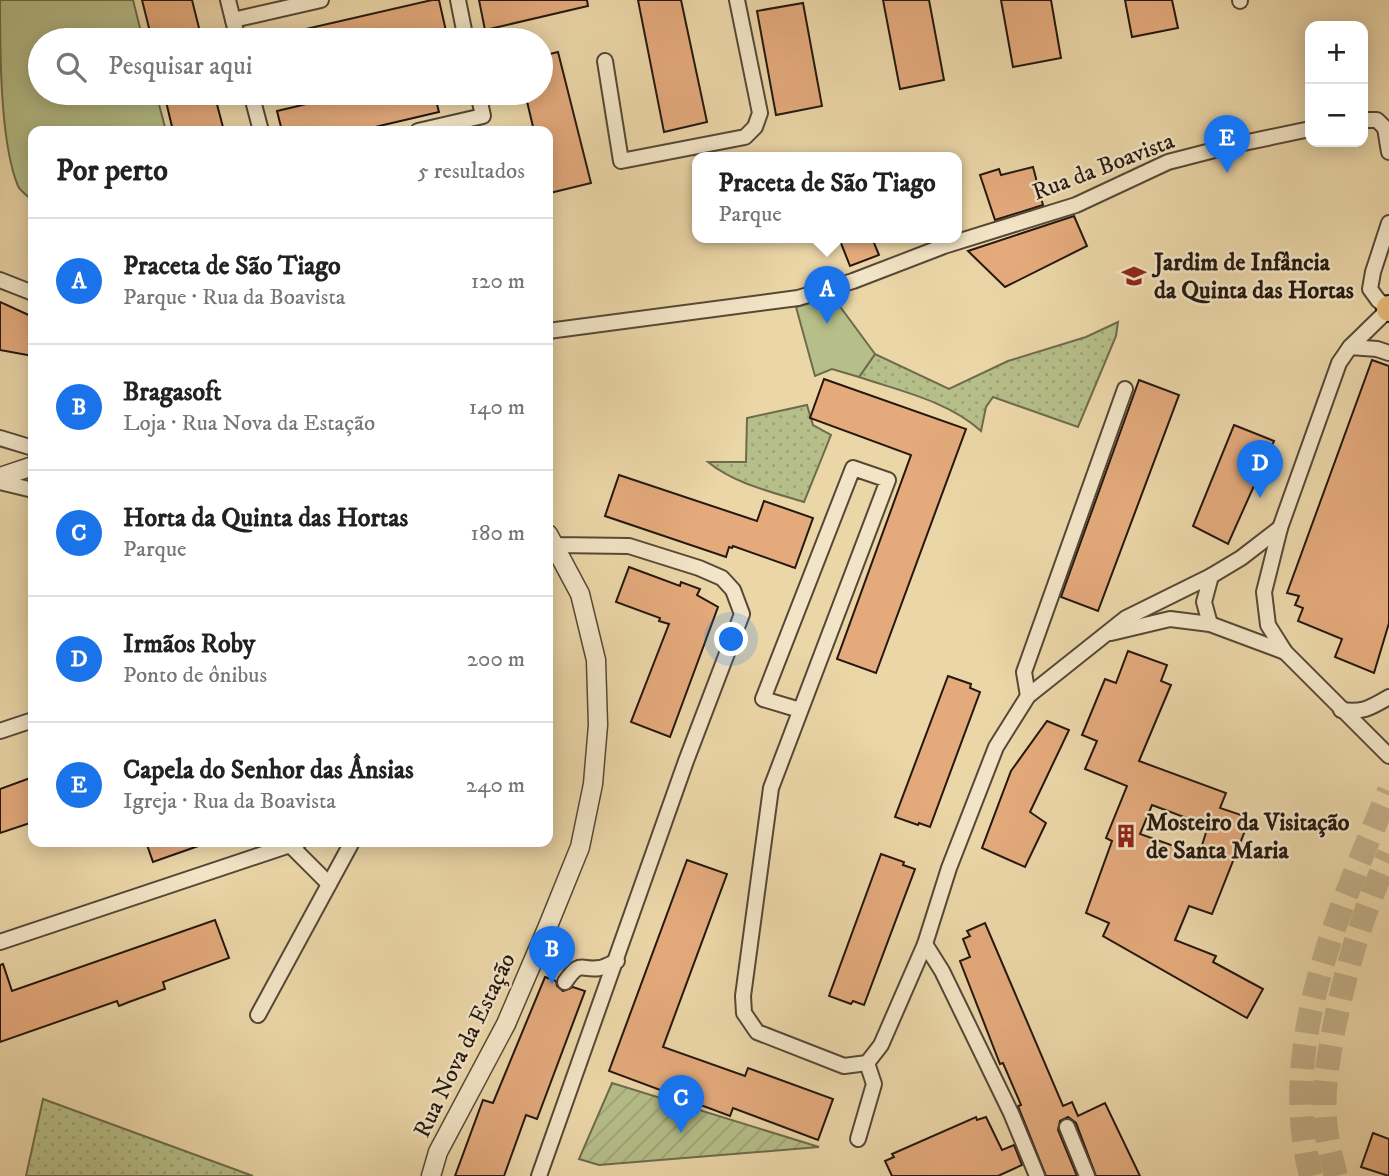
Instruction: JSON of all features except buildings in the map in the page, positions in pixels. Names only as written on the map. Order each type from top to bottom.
[{"type":"street","points":[[228,0],[235,28]]},
{"type":"street","points":[[233,20],[321,0]]},
{"type":"street","points":[[458,0],[464,28]]},
{"type":"street","points":[[605,61],[621,161],[745,136],[755,127],[760,113],[737,0]]},
{"type":"street","points":[[254,105],[260,126]]},
{"type":"street","points":[[440,126],[484,116],[481,105]]},
{"type":"street","points":[[1375,123],[1389,152]]},
{"type":"street","name":"Rua da Boavista","points":[[962,240],[1076,205],[1168,162],[1305,130]]},
{"type":"street","points":[[1389,223],[1370,289],[1378,300],[1389,308],[1350,347],[1339,363],[1280,528],[1264,592],[1268,625],[1285,652],[1389,756]]},
{"type":"street","name":"Rua da Boavista","points":[[553,330],[798,298],[853,281],[954,243]]},
{"type":"street","points":[[0,280],[28,291]]},
{"type":"street","points":[[1350,347],[1377,349],[1389,353]]},
{"type":"street","points":[[1028,696],[1024,672],[1125,389]]},
{"type":"street","points":[[0,438],[28,446]]},
{"type":"street","points":[[0,480],[28,468]]},
{"type":"street","points":[[800,710],[763,699],[853,468],[888,480],[771,788],[743,996],[744,1013],[757,1032],[844,1066],[867,1063],[881,1045],[925,944],[949,868],[996,747],[1028,696],[1126,618],[1211,576],[1241,558],[1280,528]]},
{"type":"street","points":[[0,480],[28,488]]},
{"type":"street","points":[[539,1176],[686,761],[742,614],[733,590],[722,578],[699,568],[629,546],[553,541]]},
{"type":"street","name":"Rua Nova da Estação","points":[[431,1176],[438,1152],[506,1024],[580,847],[593,784],[598,724],[596,660],[580,594],[553,546]]},
{"type":"street","points":[[1210,624],[1204,602],[1211,576]]},
{"type":"street","points":[[1105,634],[1170,619],[1210,624],[1285,652]]},
{"type":"street","points":[[1341,710],[1357,712],[1389,697]]},
{"type":"street","points":[[0,731],[28,722]]},
{"type":"street","points":[[0,942],[286,847]]},
{"type":"street","points":[[298,847],[329,884]]},
{"type":"street","points":[[258,1015],[349,847]]},
{"type":"street","points":[[925,944],[942,971],[1011,1113],[1037,1176]]},
{"type":"street","points":[[565,982],[574,970],[586,966],[599,968],[617,961]]},
{"type":"street","points":[[858,1139],[874,1084],[867,1063]]},
{"type":"street","points":[[1067,1127],[1087,1176]]},
{"type":"green space","points":[[0,0],[133,0],[140,28],[28,28],[28,105],[159,105],[165,126],[28,126],[28,196],[18,186],[12,168],[4,122]]},
{"type":"green space","points":[[833,297],[875,354],[859,377],[832,369],[815,376],[796,307]]},
{"type":"green space","points":[[1118,322],[1116,336],[1078,427],[993,397],[986,407],[981,431],[939,404],[859,377],[875,354],[949,389],[1008,361],[1086,337]]},
{"type":"green space","points":[[807,405],[813,425],[831,435],[804,502],[742,482],[708,462],[746,462],[747,418]]},
{"type":"green space","points":[[612,1083],[819,1147],[599,1165],[579,1159]]},
{"type":"green space","points":[[43,1099],[253,1176],[26,1176]]},
{"type":"tunnel","points":[[1311,1176],[1303,1126],[1302,1077],[1308,1028],[1318,979],[1333,930],[1389,791]]},
{"type":"tunnel","points":[[1336,1176],[1325,1118],[1329,1054],[1343,986],[1356,942],[1389,854]]},
{"type":"place","name":"Capela do Senhor das Ânsias","points":[[1227,173]]},
{"type":"place","name":"Jardim de Infância da Quinta das Hortas","points":[[1134,276]]},
{"type":"place","name":"Praceta de São Tiago","points":[[827,324]]},
{"type":"place","name":"Irmãos Roby","points":[[1260,498]]},
{"type":"place","name":"Mosteiro da Visitação de Santa Maria","points":[[1126,836]]},
{"type":"place","name":"Bragasoft","points":[[552,984]]},
{"type":"place","name":"Horta da Quinta das Hortas","points":[[681,1133]]}]
